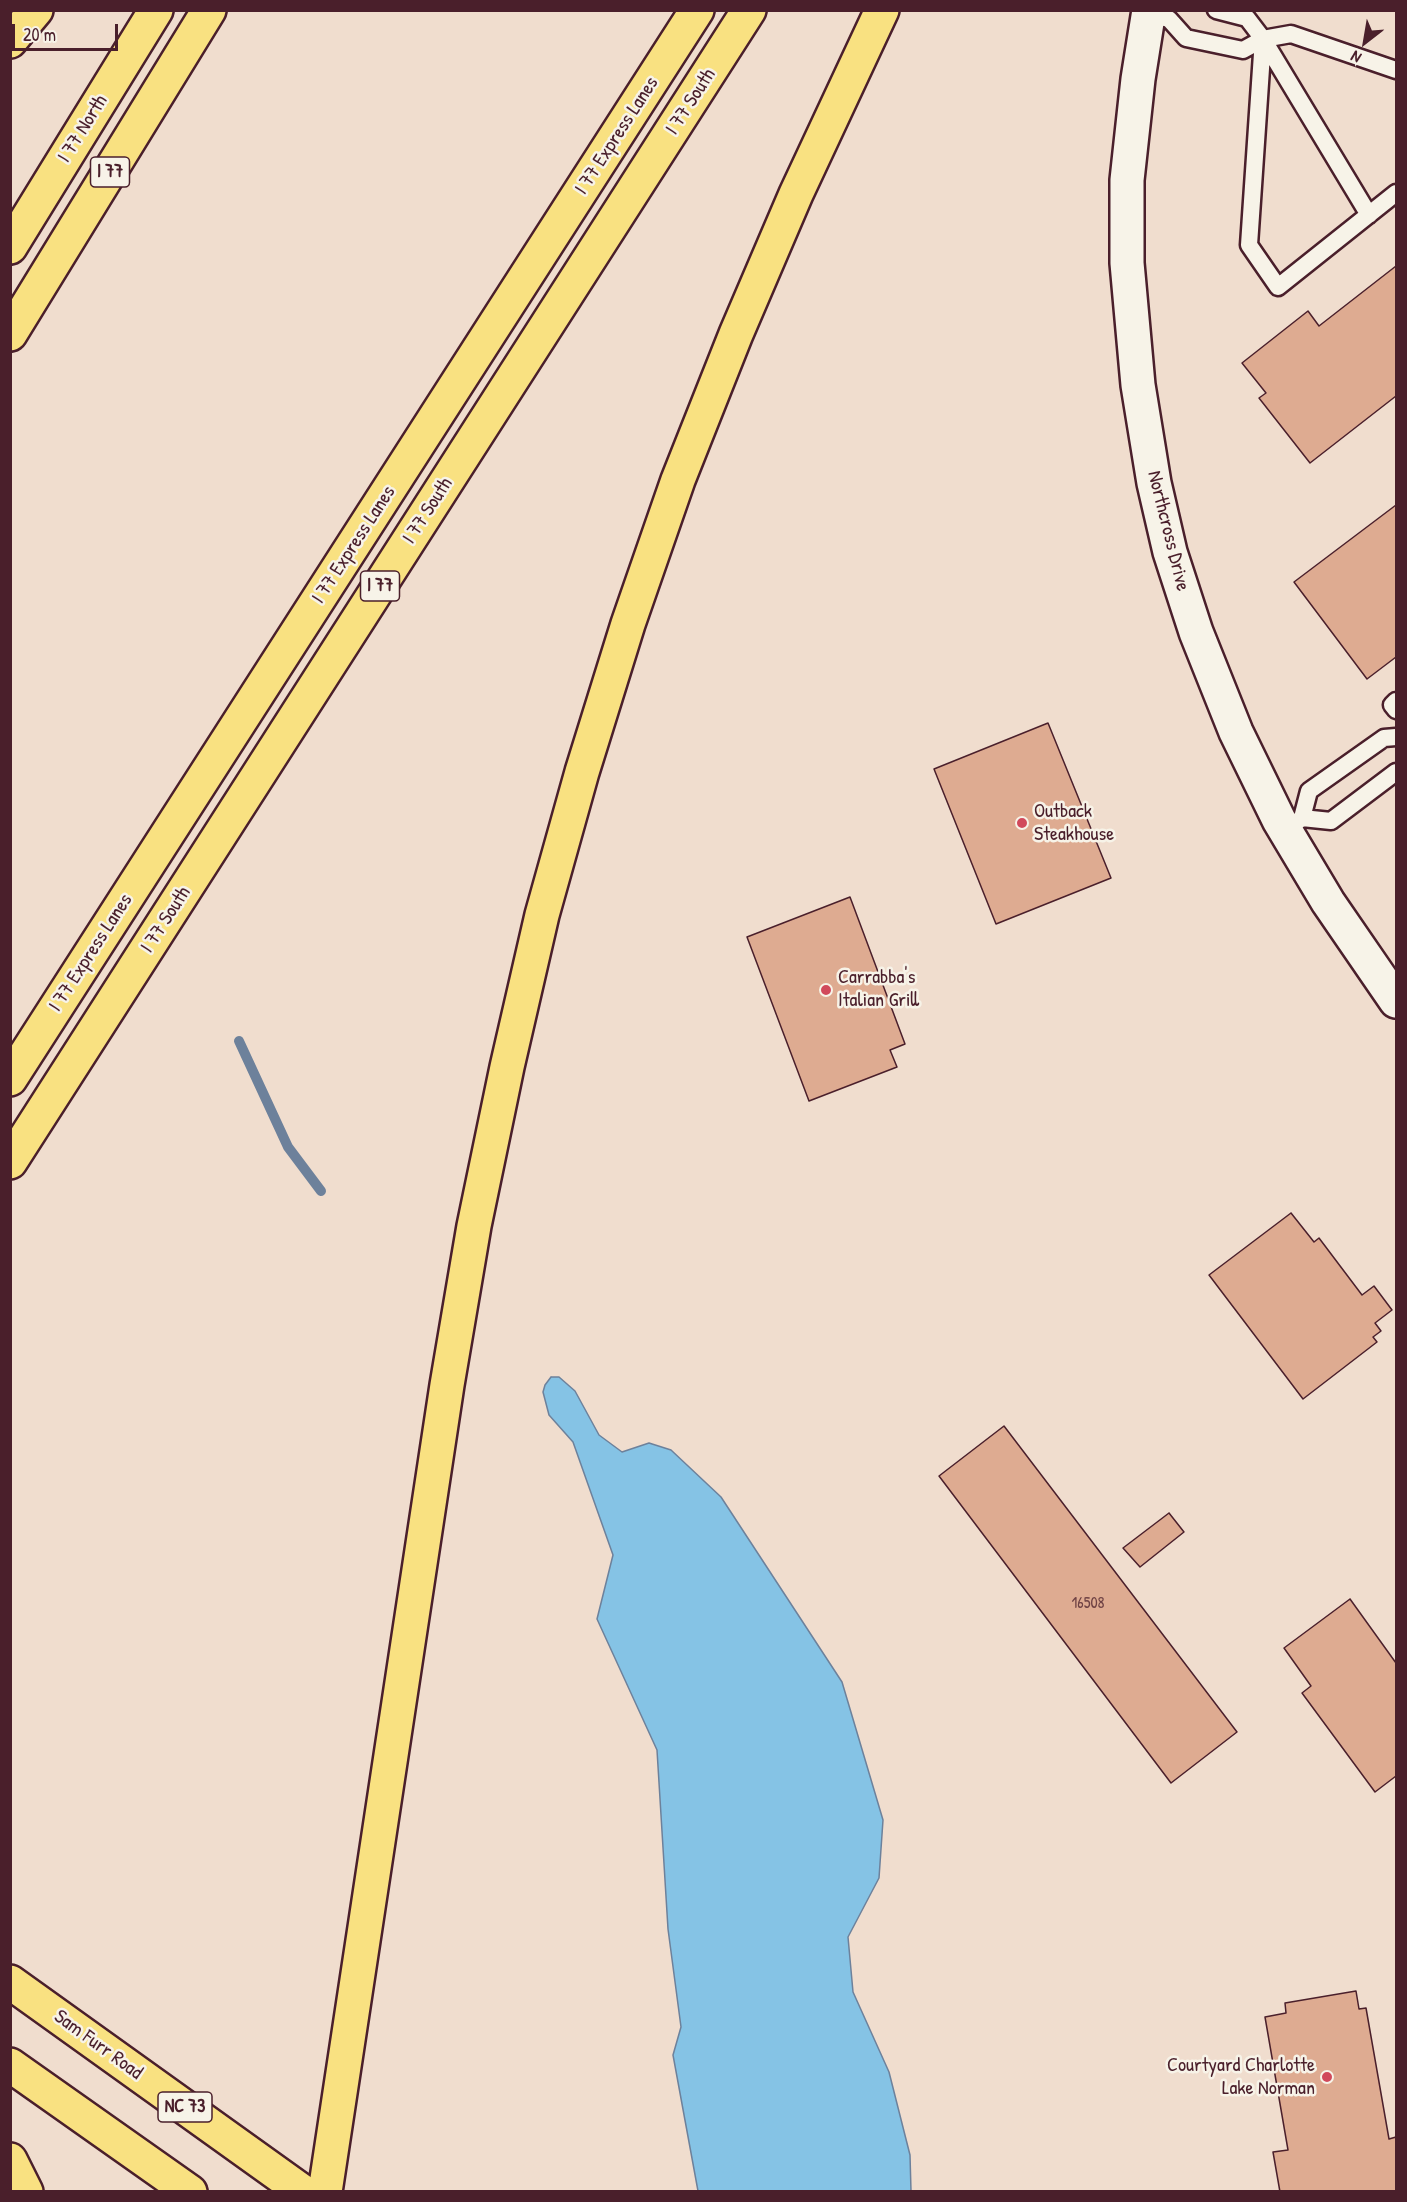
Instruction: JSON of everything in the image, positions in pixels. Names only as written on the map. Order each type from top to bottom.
[{"type":"main road","points":[[10,41],[36,10]]},
{"type":"main road","name":"I 77 North","points":[[10,247],[156,10]]},
{"type":"main road","name":"I 77","points":[[10,334],[209,10]]},
{"type":"main road","name":"I 77 Express Lanes","points":[[10,1079],[697,10]]},
{"type":"main road","name":"I 77 South","points":[[10,1162],[749,10]]},
{"type":"main road","points":[[325,2192],[447,1385],[476,1214],[507,1067],[543,915],[582,772],[628,624],[678,480],[736,334],[791,205],[882,10]]},
{"type":"main road","name":"Sam Furr Road","points":[[10,1982],[303,2192]]},
{"type":"main road","points":[[10,2066],[190,2192]]},
{"type":"main road","points":[[10,2160],[26,2192]]},
{"type":"street","name":"Northcross Drive","points":[[1161,13],[1138,79],[1127,180],[1127,263],[1141,407],[1154,483],[1170,552],[1196,632],[1236,732],[1294,824],[1328,902],[1396,1001]]},
{"type":"lane","points":[[1216,10],[1247,18],[1263,39],[1369,215]]},
{"type":"lane","points":[[1161,13],[1186,38],[1243,50],[1263,39],[1291,34],[1396,70]]},
{"type":"lane","points":[[1263,39],[1249,245],[1278,287],[1396,193]]},
{"type":"lane","points":[[1396,701],[1392,705],[1396,710]]},
{"type":"lane","points":[[1396,737],[1384,738],[1309,791],[1294,824],[1331,821],[1396,772]]},
{"type":"water","points":[[551,1377],[559,1377],[575,1391],[599,1435],[622,1452],[649,1443],[671,1450],[721,1497],[842,1682],[883,1820],[879,1878],[848,1937],[853,1992],[889,2072],[910,2155],[911,2191],[698,2191],[673,2055],[681,2027],[668,1929],[657,1750],[597,1619],[613,1555],[573,1442],[549,1415],[543,1392]]},
{"type":"building","points":[[1396,266],[1396,396],[1310,463],[1259,398],[1266,393],[1242,363],[1308,311],[1319,326]]},
{"type":"building","points":[[1396,505],[1396,657],[1367,679],[1294,582]]},
{"type":"building","name":"Outback Steakhouse","points":[[1048,723],[1111,878],[996,924],[934,769]]},
{"type":"building","name":"Carrabba's Italian Grill","points":[[850,897],[905,1044],[890,1050],[897,1067],[809,1101],[747,937]]},
{"type":"building","points":[[1291,1213],[1314,1242],[1319,1238],[1362,1295],[1374,1286],[1392,1310],[1375,1323],[1381,1331],[1373,1337],[1377,1342],[1303,1399],[1209,1275]]},
{"type":"building","points":[[1004,1426],[1237,1732],[1171,1783],[939,1476]]},
{"type":"building","points":[[1169,1513],[1184,1532],[1140,1567],[1123,1548]]},
{"type":"building","points":[[1350,1599],[1396,1663],[1396,1776],[1375,1792],[1302,1693],[1311,1686],[1284,1648]]},
{"type":"building","name":"Courtyard Charlotte Lake Norman","points":[[1356,1991],[1359,2009],[1366,2008],[1389,2139],[1396,2137],[1396,2192],[1280,2192],[1273,2152],[1288,2150],[1265,2017],[1286,2013],[1285,2003]]},
{"type":"waterway","points":[[239,1041],[288,1147],[321,1191]]},
{"type":"place","name":"Outback Steakhouse","points":[[1022,823]]},
{"type":"place","name":"Carrabba's Italian Grill","points":[[826,990]]},
{"type":"place","name":"Courtyard Charlotte Lake Norman","points":[[1327,2077]]}]
